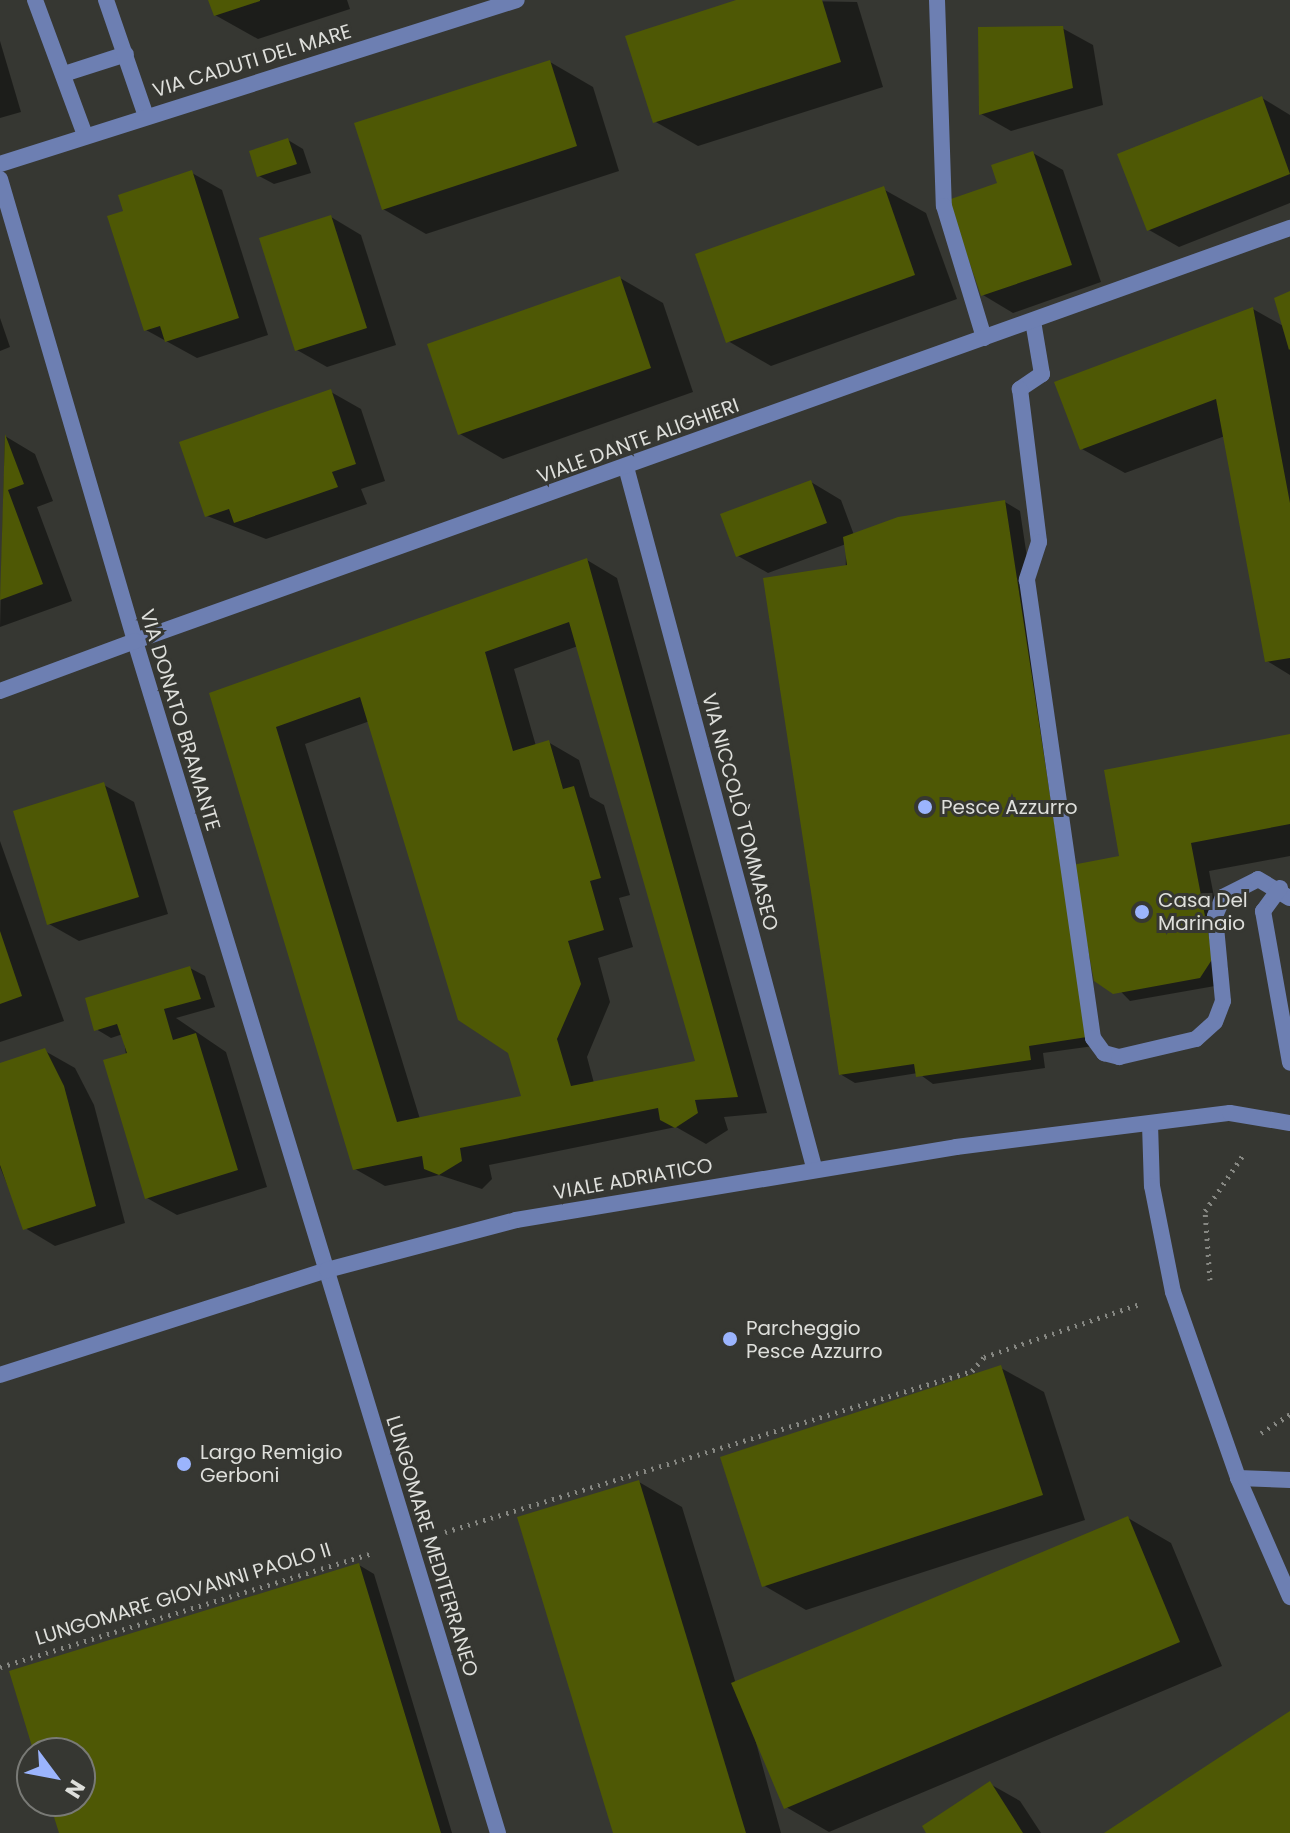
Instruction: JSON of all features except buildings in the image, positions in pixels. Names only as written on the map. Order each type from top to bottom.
[{"type":"street","points":[[35,0],[85,135]]},
{"type":"street","points":[[106,0],[146,116]]},
{"type":"street","name":"VIA CADUTI DEL MARE","points":[[0,164],[517,0]]},
{"type":"street","points":[[937,0],[944,206],[984,338]]},
{"type":"street","points":[[64,74],[126,54]]},
{"type":"street","name":"VIA DONATO BRAMANTE","points":[[0,179],[135,641],[327,1270]]},
{"type":"street","name":"VIALE DANTE ALIGHIERI","points":[[0,691],[1290,228]]},
{"type":"street","points":[[1033,321],[1042,374],[1020,389],[1039,542],[1027,580],[1093,1038],[1104,1053],[1119,1057],[1196,1039],[1215,1022],[1223,1001],[1215,916],[1223,897],[1236,884],[1258,879],[1285,893],[1263,911],[1290,1063]]},
{"type":"street","name":"VIA NICCOLÒ TOMMASEO","points":[[626,467],[814,1167]]},
{"type":"street","name":"VIALE ADRIATICO","points":[[0,1375],[327,1270],[516,1220],[814,1167],[1230,1113],[1290,1123]]},
{"type":"street","points":[[1150,1124],[1152,1186],[1173,1292],[1238,1478],[1290,1597]]},
{"type":"street","name":"LUNGOMARE MEDITERRANEO","points":[[327,1270],[498,1833]]},
{"type":"street","points":[[1238,1478],[1290,1480]]},
{"type":"path","points":[[409,1542],[972,1371],[984,1357],[1214,1279],[1205,1211],[1239,1156]]},
{"type":"path","name":"LUNGOMARE GIOVANNI PAOLO II","points":[[0,1667],[375,1552]]},
{"type":"place","name":"Pesce Azzurro","points":[[925,807]]},
{"type":"place","name":"Casa Del Marinaio","points":[[1142,912]]},
{"type":"place","name":"Parcheggio Pesce Azzurro","points":[[730,1339]]},
{"type":"place","name":"Largo Remigio Gerboni","points":[[184,1464]]}]
